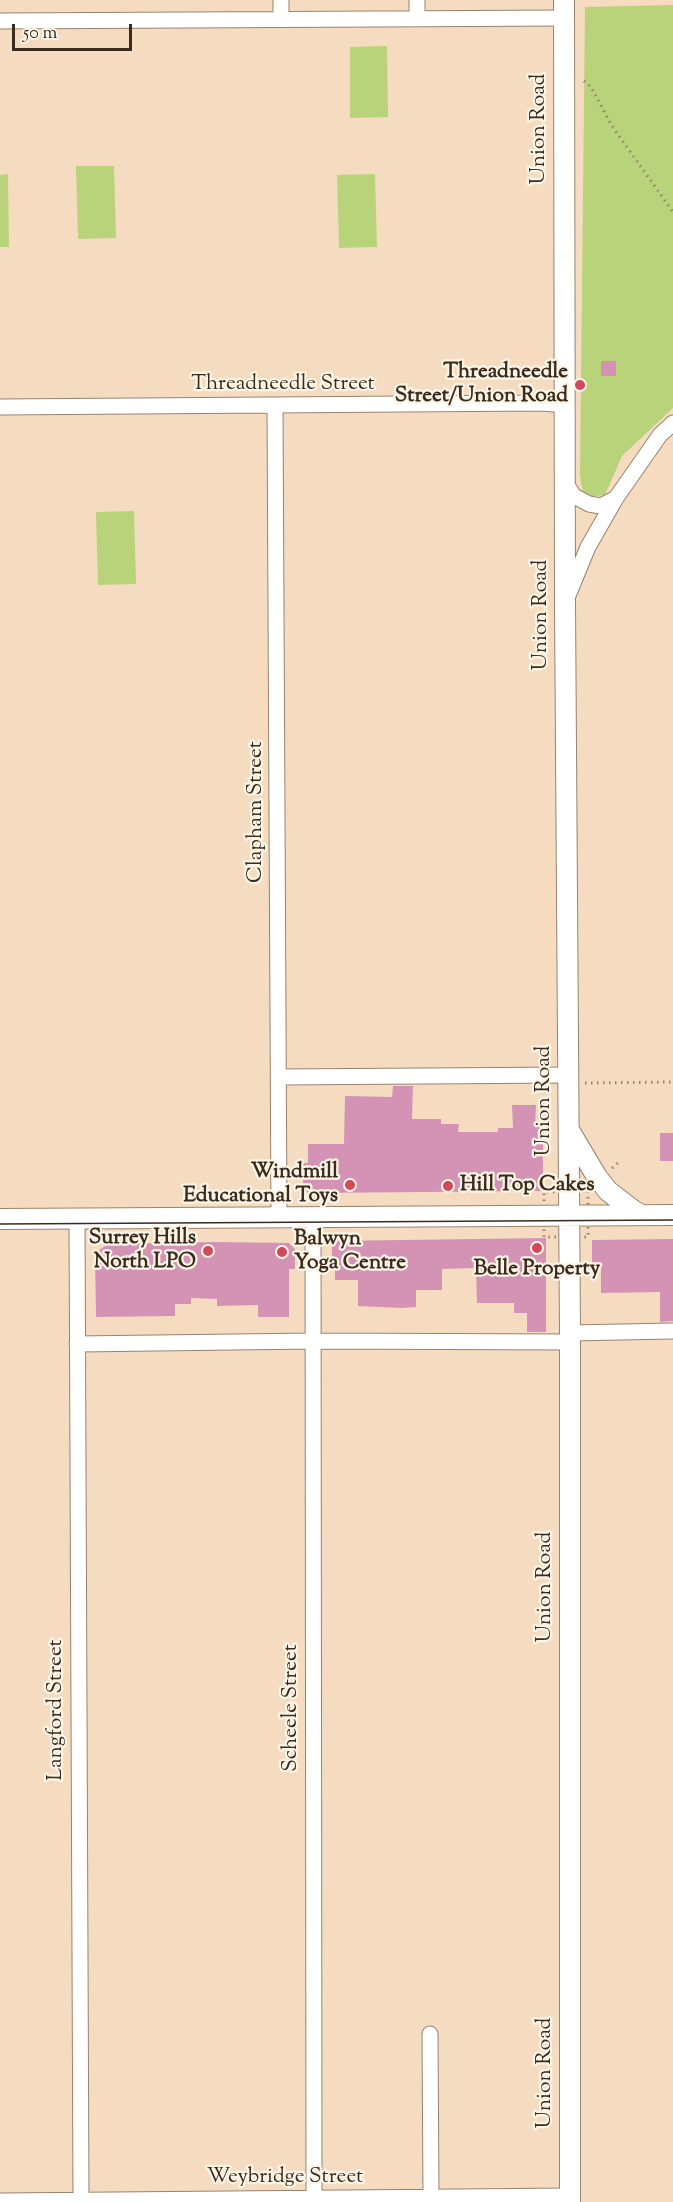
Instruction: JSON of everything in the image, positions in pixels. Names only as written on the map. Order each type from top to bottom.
[{"type":"main road","name":"Union Road","points":[[564,9],[570,1337],[570,2199]]},
{"type":"main road","points":[[569,1130],[608,1191],[643,1215]]},
{"type":"main road","points":[[0,1220],[673,1215]]},
{"type":"street","points":[[281,0],[281,18]]},
{"type":"street","points":[[417,0],[417,18]]},
{"type":"street","points":[[0,21],[417,18],[564,9]]},
{"type":"street","name":"Threadneedle Street","points":[[0,407],[541,403],[566,405]]},
{"type":"street","name":"Clapham Street","points":[[275,406],[279,1218]]},
{"type":"street","points":[[565,603],[588,547],[616,498],[660,435],[673,423]]},
{"type":"street","points":[[566,484],[574,496],[589,504],[602,506],[616,498]]},
{"type":"street","points":[[279,1077],[569,1079]]},
{"type":"street","name":"Scheele Street","points":[[313,1218],[314,2199]]},
{"type":"street","name":"Langford Street","points":[[77,1219],[88,2201]]},
{"type":"street","points":[[77,1344],[570,1337],[673,1331]]},
{"type":"street","points":[[430,2034],[431,2198]]},
{"type":"street","name":"Weybridge Street","points":[[0,2201],[570,2199]]},
{"type":"path","points":[[584,81],[591,87],[618,135],[673,212]]},
{"type":"path","points":[[569,1079],[673,1082]]},
{"type":"green space","points":[[673,5],[673,408],[622,456],[605,495],[584,497],[580,476],[585,7]]},
{"type":"green space","points":[[387,46],[388,117],[350,118],[350,47]]},
{"type":"green space","points":[[76,166],[114,166],[116,238],[78,239]]},
{"type":"green space","points":[[8,174],[9,247],[0,247],[0,175]]},
{"type":"green space","points":[[375,174],[377,247],[339,248],[337,175]]},
{"type":"green space","points":[[134,511],[136,584],[98,585],[96,512]]},
{"type":"building","points":[[601,361],[616,361],[616,376],[601,376]]},
{"type":"building","points":[[393,1086],[413,1086],[412,1119],[441,1119],[441,1124],[459,1124],[458,1132],[498,1132],[498,1128],[513,1128],[512,1105],[536,1105],[535,1127],[543,1127],[543,1191],[308,1193],[303,1187],[303,1163],[308,1163],[308,1144],[344,1144],[345,1096],[392,1097]]},
{"type":"building","points":[[660,1133],[673,1133],[673,1161],[660,1161]]},
{"type":"building","points":[[546,1238],[546,1332],[527,1332],[527,1313],[514,1313],[514,1303],[477,1303],[476,1268],[442,1269],[442,1290],[416,1290],[416,1307],[401,1308],[358,1306],[358,1280],[335,1280],[335,1265],[332,1265],[332,1241]]},
{"type":"building","points":[[673,1239],[673,1321],[660,1322],[660,1292],[601,1293],[601,1264],[592,1264],[592,1240]]},
{"type":"building","points":[[289,1243],[295,1249],[295,1269],[289,1269],[289,1317],[258,1317],[258,1305],[217,1306],[217,1299],[191,1298],[191,1304],[175,1304],[175,1316],[96,1317],[95,1253],[108,1244]]},
{"type":"tram line","points":[[0,1224],[673,1220]]},
{"type":"place","name":"Threadneedle Street/Union Road","points":[[580,385]]},
{"type":"place","name":"Windmill Educational Toys","points":[[350,1185]]},
{"type":"place","name":"Hill Top Cakes","points":[[448,1186]]},
{"type":"place","name":"Belle Property","points":[[537,1248]]},
{"type":"place","name":"Surrey Hills North LPO","points":[[208,1251]]},
{"type":"place","name":"Balwyn Yoga Centre","points":[[282,1252]]}]
